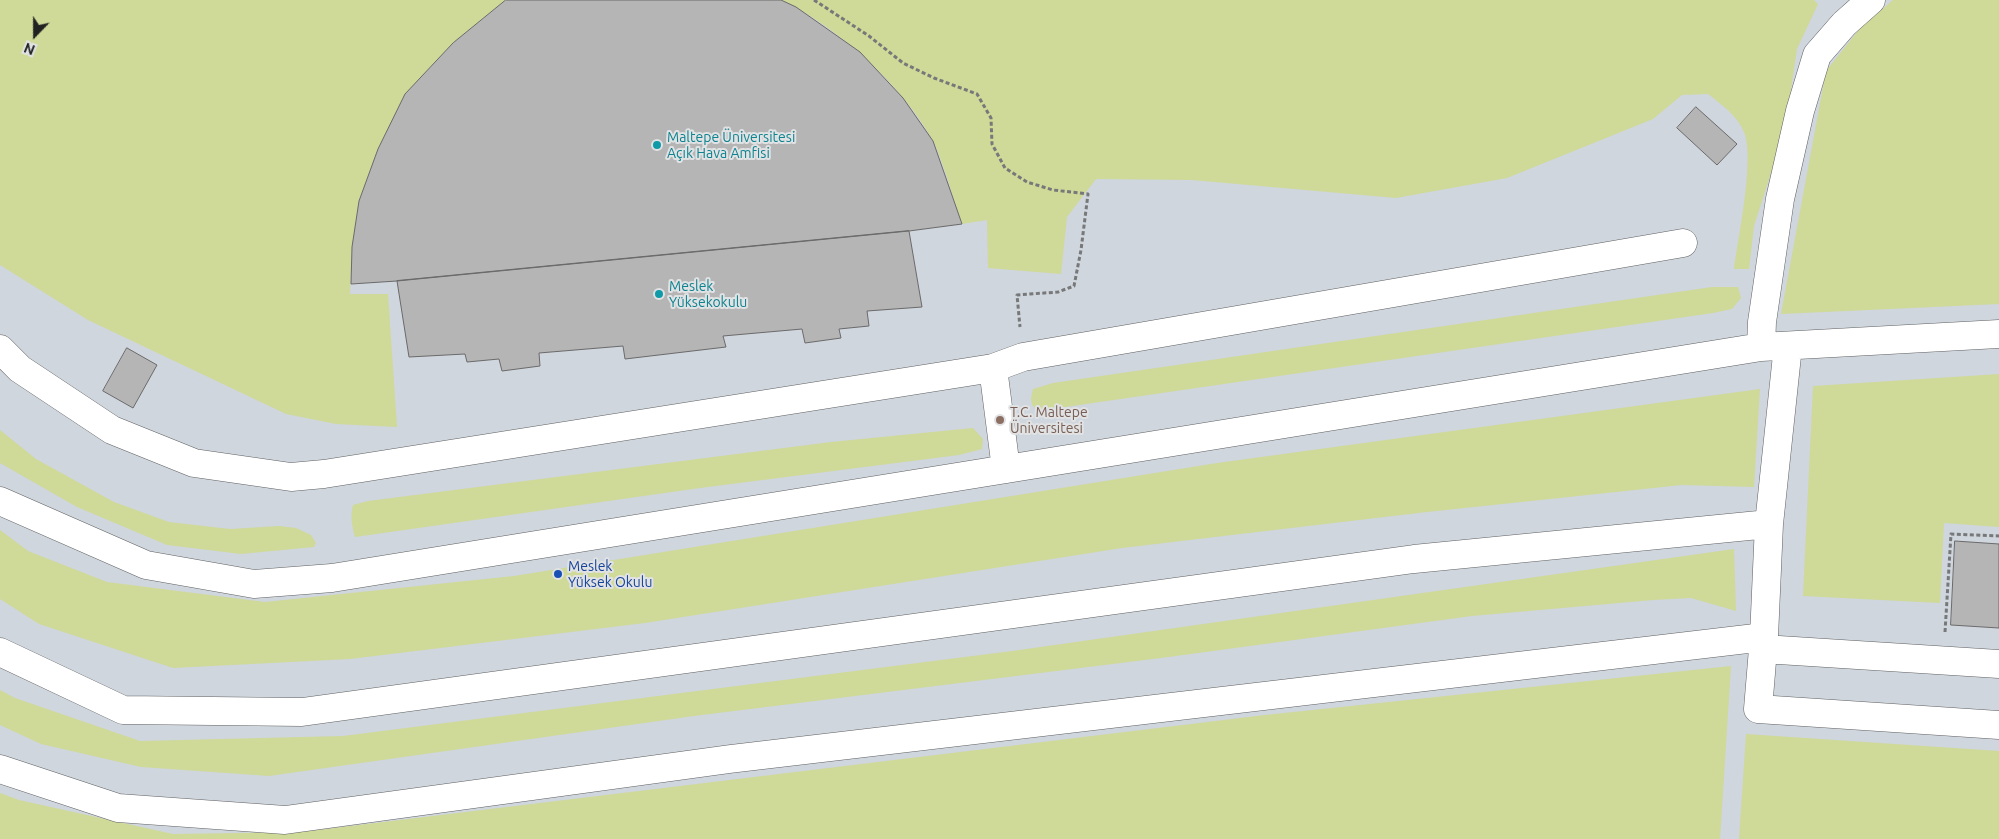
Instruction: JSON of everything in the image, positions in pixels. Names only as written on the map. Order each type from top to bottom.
[{"type":"street","points":[[1761,347],[1762,322],[1780,199],[1800,110],[1817,55],[1844,24],[1871,0]]},
{"type":"street","points":[[0,349],[20,369],[112,430],[194,463],[291,477],[334,472],[993,368],[1023,357],[1683,244]]},
{"type":"street","points":[[0,501],[146,566],[254,584],[332,578],[1761,347],[1999,334]]},
{"type":"street","points":[[1788,346],[1769,524],[1764,643],[1758,709],[1999,725]]},
{"type":"street","points":[[993,368],[1006,469]]},
{"type":"street","points":[[0,652],[123,710],[302,712],[1414,560],[1769,524]]},
{"type":"street","points":[[0,769],[118,808],[285,820],[740,758],[1764,643],[1944,661],[1999,664]]},
{"type":"path","points":[[814,0],[869,36],[903,63],[934,78],[977,94],[991,118],[992,144],[1005,168],[1027,182],[1053,190],[1088,194],[1081,250],[1074,286],[1058,292],[1017,295],[1023,357]]},
{"type":"path","points":[[1944,661],[1951,534],[1999,536]]},
{"type":"shaded area","name":"T.C. Maltepe Üniversitesi","points":[[0,0],[1999,0],[1999,839],[0,839]]},
{"type":"green space","points":[[0,0],[506,0],[453,43],[378,149],[359,201],[352,247],[350,294],[388,294],[397,427],[336,424],[286,414],[88,320],[0,265]]},
{"type":"green space","points":[[781,0],[1814,0],[1818,4],[1797,49],[1789,117],[1754,226],[1749,269],[1734,269],[1747,179],[1747,144],[1744,132],[1737,120],[1708,94],[1682,95],[1653,119],[1507,178],[1396,198],[1192,180],[1096,179],[1067,217],[1061,274],[988,268],[987,220],[962,224],[945,170],[933,141],[904,99],[867,60],[846,42],[824,25]]},
{"type":"green space","points":[[1893,0],[1999,0],[1999,304],[1781,314],[1826,71],[1861,27]]},
{"type":"green space","points":[[1712,287],[1738,287],[1741,298],[1732,309],[1713,313],[1038,411],[1032,405],[1033,389],[1053,383]]},
{"type":"green space","points":[[1999,374],[1999,527],[1944,523],[1940,603],[1803,596],[1813,386]]},
{"type":"green space","points":[[1760,389],[1754,487],[1682,485],[1427,512],[1122,548],[645,623],[350,659],[173,668],[39,624],[0,599],[0,530],[28,551],[107,582],[265,602],[514,576],[1217,463]]},
{"type":"green space","points":[[973,428],[983,439],[982,449],[959,455],[700,488],[355,537],[352,525],[353,505],[368,501],[831,442]]},
{"type":"green space","points":[[0,430],[36,459],[114,502],[169,522],[230,529],[279,526],[296,528],[311,535],[316,543],[314,547],[241,554],[167,545],[77,507],[0,463]]},
{"type":"green space","points":[[1734,549],[1736,611],[1691,598],[1472,616],[1161,658],[694,716],[269,776],[141,767],[41,744],[0,725],[0,690],[15,698],[140,741],[343,736],[1012,651]]},
{"type":"green space","points":[[1731,666],[1720,839],[0,839],[0,793],[19,800],[173,834],[301,832],[1265,715]]},
{"type":"green space","points":[[1746,734],[1999,751],[1999,839],[1739,839]]},
{"type":"building","name":"Maltepe Üniversitesi Açık Hava Amfisi","points":[[506,0],[781,0],[796,7],[860,52],[903,98],[933,141],[962,224],[909,231],[351,284],[352,247],[359,201],[378,149],[405,94],[453,43]]},
{"type":"building","points":[[1696,107],[1737,144],[1717,165],[1677,128]]},
{"type":"building","name":"Meslek Yüksekokulu","points":[[909,231],[922,307],[867,311],[869,326],[839,329],[841,338],[805,343],[802,329],[723,336],[726,347],[625,359],[623,346],[539,353],[540,366],[502,371],[499,359],[467,362],[465,354],[409,357],[397,281]]},
{"type":"building","points":[[127,348],[157,365],[133,408],[103,391]]},
{"type":"building","points":[[1955,541],[1999,544],[1999,628],[1951,625]]},
{"type":"place","name":"Maltepe Üniversitesi Açık Hava Amfisi","points":[[657,145]]},
{"type":"place","name":"Meslek Yüksekokulu","points":[[659,294]]},
{"type":"place","name":"T.C. Maltepe Üniversitesi","points":[[1000,420]]},
{"type":"place","name":"Meslek Yüksek Okulu","points":[[558,574]]}]
